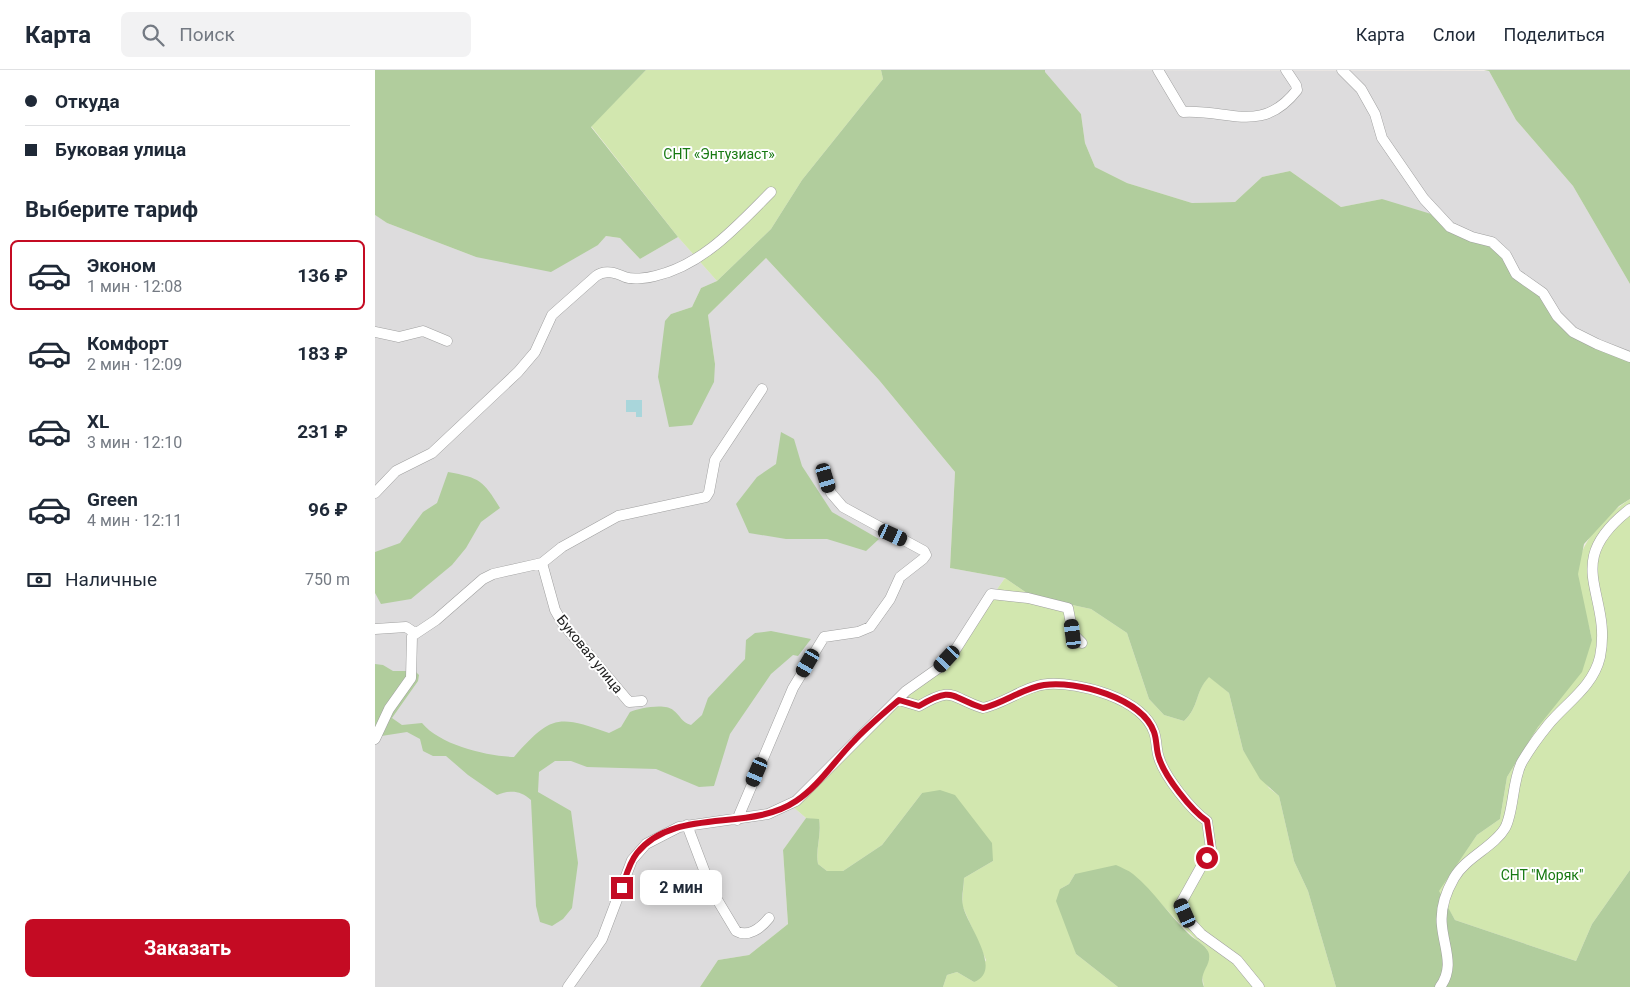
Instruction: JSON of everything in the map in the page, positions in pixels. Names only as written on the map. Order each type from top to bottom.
[{"type":"street","points":[[1158,70],[1183,112],[1248,118],[1272,112],[1297,90],[1296,85],[1286,70]]},
{"type":"street","points":[[1342,70],[1361,89],[1375,114],[1382,138],[1424,199],[1450,227],[1473,237],[1492,242],[1506,255],[1516,274],[1543,293],[1557,316],[1573,332],[1630,357]]},
{"type":"street","points":[[375,493],[396,471],[432,453],[518,372],[535,352],[551,315],[596,276],[603,272],[621,274],[625,277],[653,277],[686,267],[725,238],[771,192]]},
{"type":"street","points":[[375,332],[399,337],[423,331],[447,341]]},
{"type":"street","points":[[375,739],[389,709],[411,678],[411,640],[415,633],[436,620],[483,579],[493,574],[542,563],[562,547],[618,516],[706,497],[709,492],[715,460],[762,389]]},
{"type":"street","points":[[737,820],[793,688],[824,637],[858,632],[870,627],[890,599],[900,576],[923,560],[926,555],[924,551],[843,508],[831,493],[826,478]]},
{"type":"street","points":[[1440,987],[1449,974],[1442,925],[1446,896],[1454,878],[1465,864],[1505,828],[1521,764],[1547,726],[1586,685],[1595,672],[1603,635],[1591,575],[1592,557],[1606,534],[1630,509]]},
{"type":"street","name":"Буковая улица","points":[[542,563],[555,610],[563,624],[629,702],[642,701]]},
{"type":"street","points":[[568,987],[602,938],[626,874],[637,853],[654,838],[687,825],[737,820],[768,814],[796,801],[911,686],[940,667],[954,652],[991,594],[1028,598],[1068,608],[1073,634],[1082,643]]},
{"type":"street","points":[[375,629],[406,627],[415,633]]},
{"type":"street","points":[[899,700],[919,706],[934,698],[949,694],[983,708],[1035,687],[1069,684],[1094,688],[1137,710],[1147,720],[1154,732],[1162,766],[1199,815],[1207,821],[1211,838],[1211,848],[1207,858],[1181,903],[1190,922],[1201,934],[1237,960],[1259,987]]},
{"type":"street","points":[[687,825],[712,891],[736,931],[750,933],[763,926],[769,918]]},
{"type":"shaded area","points":[[1045,70],[1489,71],[1516,120],[1573,186],[1630,284],[1630,357],[1597,344],[1382,199],[1341,207],[1290,171],[1262,177],[1235,202],[1192,203],[1127,183],[1095,167],[1085,143],[1081,114],[1044,72]]},
{"type":"shaded area","points":[[375,215],[387,223],[476,257],[598,245],[606,236],[620,238],[640,259],[678,237],[717,281],[701,288],[692,307],[671,314],[715,364],[708,315],[766,258],[879,380],[955,472],[950,568],[1005,578],[941,668],[791,805],[806,818],[783,850],[788,924],[749,955],[718,960],[700,987],[375,987]]},
{"type":"green space","points":[[375,70],[646,70],[591,127],[678,237],[640,259],[620,238],[606,236],[598,245],[551,272],[476,257],[387,223],[375,215]]},
{"type":"green space","name":"СНТ «Энтузиаст»","points":[[646,70],[881,70],[883,79],[802,180],[771,229],[717,281],[678,237],[591,126]]},
{"type":"green space","points":[[881,70],[1045,70],[1081,114],[1085,143],[1095,167],[1127,183],[1192,203],[1235,202],[1262,177],[1290,171],[1341,207],[1382,199],[1441,217],[1492,242],[1516,274],[1537,289],[1573,332],[1630,357],[1630,499],[1619,506],[1584,544],[1578,574],[1592,640],[1582,672],[1538,727],[1507,777],[1500,819],[1477,835],[1439,891],[1455,920],[1576,961],[1592,924],[1630,870],[1630,987],[1336,987],[1308,891],[1294,861],[1279,796],[1260,779],[1243,750],[1229,693],[1209,677],[1201,689],[1193,710],[1184,721],[1164,715],[1149,699],[1127,633],[1091,609],[1031,596],[1005,578],[950,568],[955,472],[879,380],[766,258],[708,315],[715,364],[714,382],[692,425],[669,427],[658,377],[665,321],[671,314],[692,307],[701,288],[717,281],[771,229],[802,180],[883,79]]},
{"type":"green space","points":[[1484,70],[1630,70],[1630,284],[1573,186],[1516,120],[1489,71]]},
{"type":"green space","points":[[781,432],[794,439],[802,466],[832,512],[879,539],[866,551],[827,539],[786,539],[749,533],[736,504],[757,477],[776,464]]},
{"type":"green space","points":[[448,472],[467,476],[480,482],[489,491],[500,508],[481,522],[466,548],[452,565],[411,599],[381,604],[375,593],[375,552],[400,543],[423,512],[437,503]]},
{"type":"green space","name":"СНТ \"Моряк\"","points":[[1630,499],[1630,870],[1592,924],[1576,961],[1455,920],[1438,891],[1477,835],[1500,819],[1507,777],[1592,640],[1580,591],[1579,563],[1582,552],[1594,531],[1611,513]]},
{"type":"green space","points":[[1005,578],[1031,596],[1091,609],[1127,633],[1149,699],[1164,715],[1184,721],[1193,710],[1201,688],[1209,676],[1229,693],[1243,750],[1269,788],[1279,796],[1294,861],[1308,891],[1336,987],[1204,987],[1202,975],[1208,962],[1207,949],[1131,873],[1075,874],[1069,884],[1060,889],[1076,954],[1118,987],[943,987],[947,975],[957,972],[974,982],[986,960],[962,905],[964,878],[993,861],[922,793],[882,845],[843,871],[827,871],[818,864],[819,820],[806,818],[791,805],[909,686],[941,668]]},
{"type":"green space","points":[[771,631],[811,639],[798,656],[793,655],[771,674],[730,734],[714,786],[699,787],[656,769],[587,767],[571,761],[555,761],[539,772],[538,792],[571,811],[578,863],[572,908],[563,919],[552,926],[540,922],[536,906],[531,800],[523,794],[515,792],[497,795],[468,775],[446,756],[433,756],[423,751],[420,739],[407,732],[375,737],[375,664],[383,665],[393,671],[415,671],[419,675],[418,681],[392,718],[402,725],[422,723],[440,737],[464,748],[477,752],[514,757],[537,733],[556,722],[578,723],[609,733],[621,727],[630,712],[645,708],[664,707],[673,710],[683,721],[691,725],[702,715],[708,698],[745,659],[746,640],[755,633]]},
{"type":"green space","points":[[940,790],[955,795],[992,843],[993,861],[964,878],[962,896],[963,906],[985,958],[985,968],[982,976],[974,982],[957,972],[947,975],[943,987],[700,987],[718,960],[749,955],[788,924],[783,850],[806,818],[819,819],[818,864],[827,871],[843,871],[882,845],[922,793]]},
{"type":"green space","points":[[1116,865],[1141,881],[1183,929],[1208,951],[1209,959],[1203,973],[1204,987],[1118,987],[1076,954],[1056,901],[1060,889],[1069,884],[1075,874]]},
{"type":"water","points":[[626,400],[642,400],[642,417],[636,417],[636,412],[626,412]]},
{"type":"route","points":[[622,888],[626,874],[637,853],[654,838],[687,825],[737,820],[768,814],[796,801],[855,740],[899,700],[919,706],[941,695],[949,694],[957,695],[983,708],[1046,684],[1069,684],[1094,688],[1137,710],[1147,720],[1154,732],[1158,757],[1168,777],[1199,815],[1207,821],[1211,848],[1207,858]]}]
